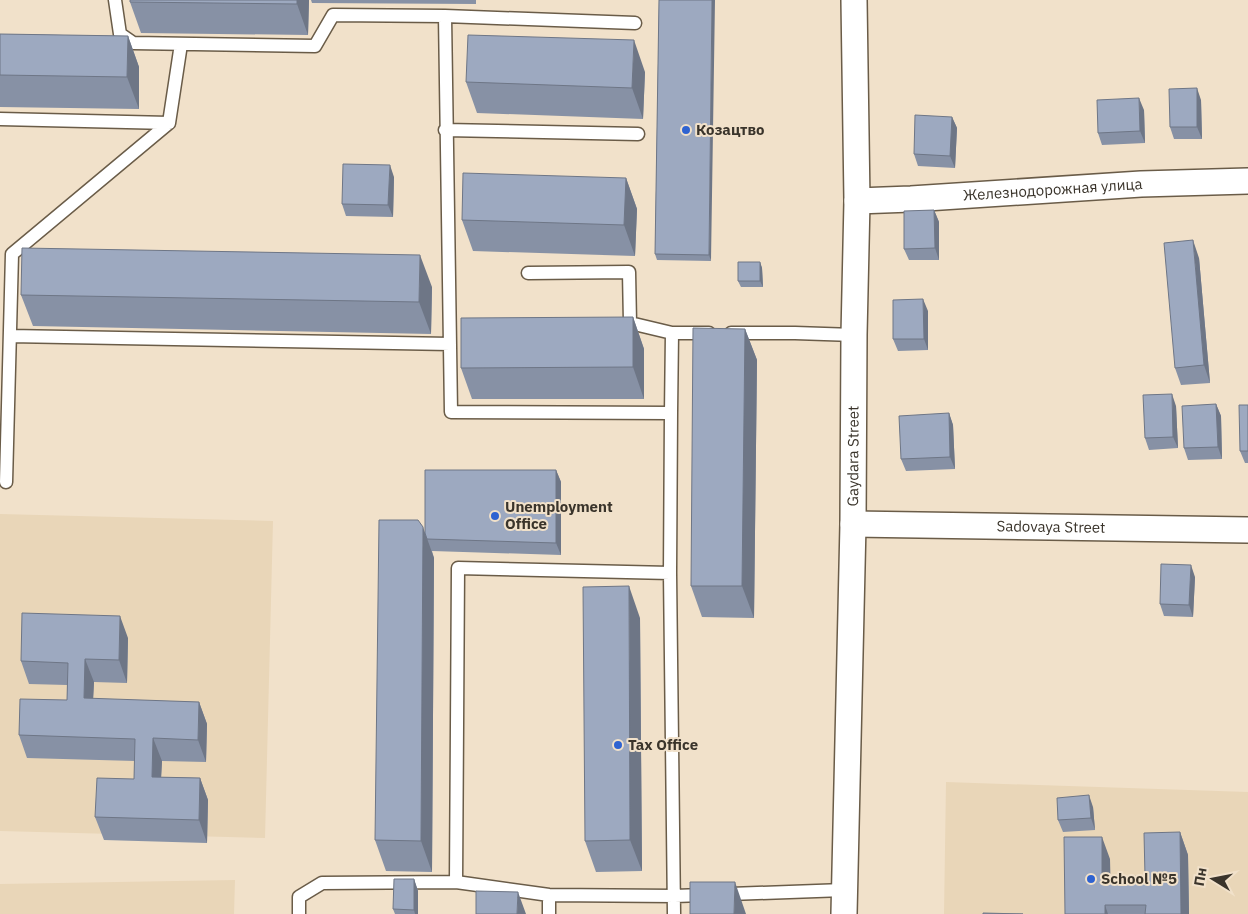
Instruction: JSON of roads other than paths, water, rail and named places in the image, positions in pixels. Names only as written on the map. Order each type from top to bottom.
[{"type":"street","name":"Gaydara Street","points":[[844,902],[853,524],[857,201],[854,0]]},
{"type":"street","name":"Железнодорожная улица","points":[[857,201],[1141,184],[1248,181]]},
{"type":"street","name":"Sadovaya Street","points":[[853,524],[1248,530]]},
{"type":"lane","points":[[115,0],[120,34],[133,43],[315,46],[333,15],[445,16],[635,23]]},
{"type":"lane","points":[[445,16],[451,412],[671,413]]},
{"type":"lane","points":[[6,482],[12,254],[169,123],[181,44]]},
{"type":"lane","points":[[0,119],[169,123]]},
{"type":"lane","points":[[446,130],[638,134]]},
{"type":"lane","points":[[528,273],[628,272],[630,323],[672,333],[854,335]]},
{"type":"lane","points":[[672,333],[670,573],[674,914]]},
{"type":"lane","points":[[10,336],[450,344]]},
{"type":"lane","points":[[456,882],[458,568],[670,573]]},
{"type":"lane","points":[[299,914],[299,896],[322,883],[456,882],[549,895],[674,896],[844,902]]},
{"type":"lane","points":[[549,895],[549,914]]},
{"type":"place","name":"Козацтво","points":[[686,130]]},
{"type":"place","name":"Unemployment Office","points":[[495,516]]},
{"type":"place","name":"Tax Office","points":[[618,745]]},
{"type":"place","name":"School №5","points":[[1091,879]]}]
